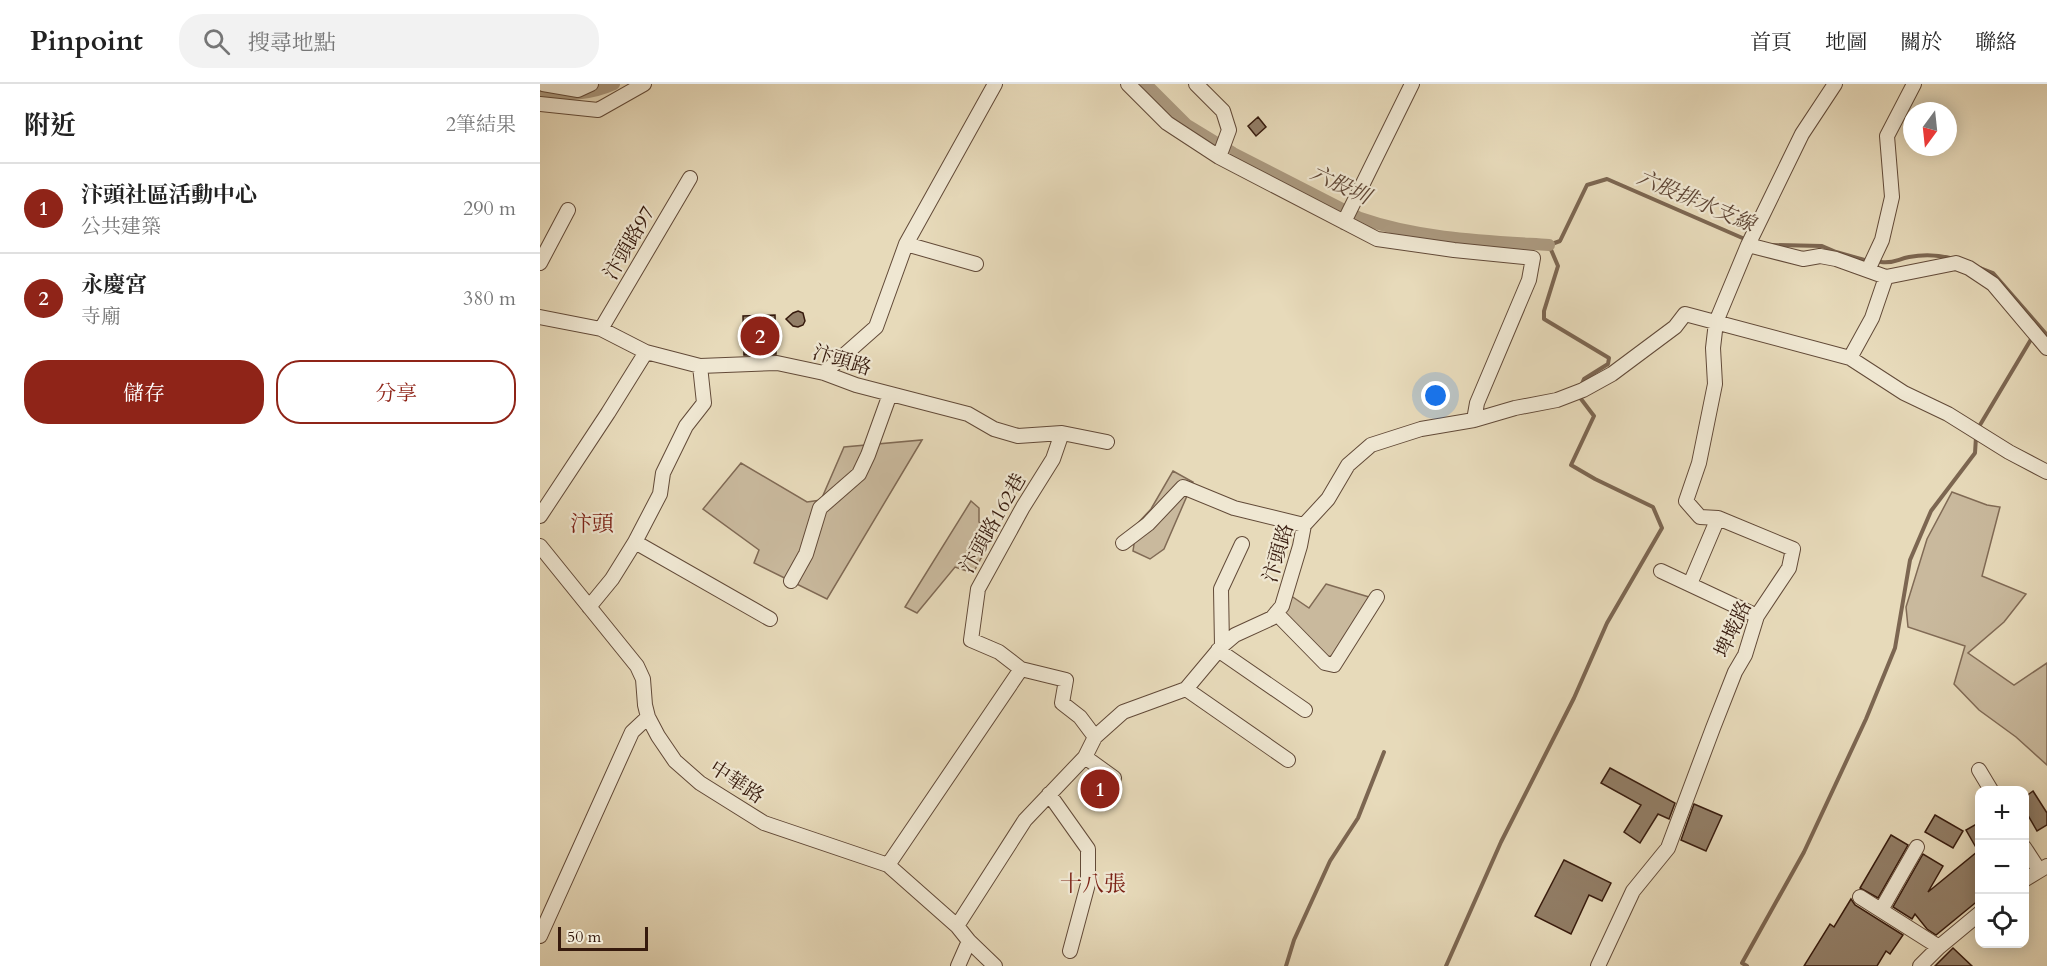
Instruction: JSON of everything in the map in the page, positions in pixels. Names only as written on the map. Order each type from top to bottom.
[{"type":"street","points":[[542,85],[578,90],[591,84]]},
{"type":"street","points":[[540,104],[598,110],[644,84]]},
{"type":"street","points":[[824,373],[876,327],[906,244],[995,84]]},
{"type":"street","points":[[1128,84],[1167,123],[1220,154],[1347,214],[1377,239],[1533,258],[1529,280],[1476,403],[1474,420]]},
{"type":"street","points":[[1196,84],[1223,111],[1229,130],[1220,154]]},
{"type":"street","points":[[1347,214],[1412,84]]},
{"type":"street","name":"埤墘路","points":[[1598,966],[1633,891],[1668,848],[1735,672],[1745,655],[1757,616],[1789,568],[1792,549],[1718,518],[1700,517],[1686,501],[1699,463],[1715,384],[1713,348],[1716,322],[1748,245],[1802,134],[1835,84]]},
{"type":"street","points":[[1868,270],[1882,240],[1893,197],[1887,136],[1914,84]]},
{"type":"street","name":"汴頭路97","points":[[601,329],[690,177]]},
{"type":"street","points":[[540,263],[568,210]]},
{"type":"street","points":[[906,244],[976,264]]},
{"type":"street","points":[[1748,245],[1803,259],[1820,256],[1836,259],[1886,277],[1956,263],[1969,268],[1994,284],[2047,348]]},
{"type":"street","points":[[1850,358],[1872,318],[1886,277]]},
{"type":"street","name":"汴頭路","points":[[1186,689],[1220,648],[1235,635],[1272,618],[1282,606],[1296,562],[1304,525],[1328,499],[1348,465],[1371,445],[1421,429],[1474,420],[1515,408],[1557,400],[1612,374],[1675,327],[1685,314],[1716,322]]},
{"type":"street","name":"汴頭路","points":[[540,317],[601,329],[645,352],[700,366],[777,363],[824,373],[856,385],[968,414],[994,429],[1018,436],[1062,433],[1107,442]]},
{"type":"street","points":[[1716,322],[1850,358],[1904,393],[1948,414],[2009,452],[2047,472]]},
{"type":"street","points":[[540,516],[645,352]]},
{"type":"street","points":[[589,607],[612,579],[635,542],[660,494],[663,473],[686,426],[704,403],[700,366]]},
{"type":"street","points":[[792,581],[806,554],[820,508],[859,474],[890,394]]},
{"type":"street","name":"汴頭路162巷","points":[[1062,433],[1053,459],[1023,507],[978,590],[971,640],[999,651],[1021,669],[1066,680],[1062,703],[1080,717],[1095,737]]},
{"type":"street","points":[[1123,543],[1148,524],[1183,488],[1234,508],[1304,525]]},
{"type":"street","points":[[1690,584],[1718,518]]},
{"type":"street","points":[[635,542],[770,619]]},
{"type":"street","points":[[1242,544],[1221,589],[1220,648],[1305,710]]},
{"type":"street","name":"中華路","points":[[540,546],[637,666],[643,679],[648,717],[675,761],[700,783],[764,823],[888,865],[957,926],[995,966]]},
{"type":"street","points":[[1661,571],[1757,616]]},
{"type":"street","points":[[1276,613],[1325,663],[1334,665],[1377,597]]},
{"type":"street","points":[[888,865],[1021,669]]},
{"type":"street","points":[[957,926],[1025,820],[1085,757],[1095,737],[1123,712],[1186,689],[1288,760]]},
{"type":"street","points":[[540,936],[632,732],[648,717]]},
{"type":"street","points":[[1085,757],[1114,778]]},
{"type":"street","points":[[1979,770],[1989,786]]},
{"type":"street","points":[[1049,794],[1088,849],[1088,884],[1070,951]]},
{"type":"street","points":[[1881,910],[1917,847]]},
{"type":"street","points":[[2029,852],[2043,868],[2029,877]]},
{"type":"street","points":[[1860,897],[1939,947]]},
{"type":"street","points":[[1920,966],[1975,917]]},
{"type":"street","points":[[958,966],[969,941]]},
{"type":"shaded area","points":[[922,440],[827,599],[754,563],[759,550],[703,509],[741,463],[807,502],[821,500],[844,447]]},
{"type":"shaded area","points":[[1173,471],[1193,482],[1164,549],[1150,559],[1133,551],[1137,524],[1151,509]]},
{"type":"shaded area","points":[[1952,492],[1987,505],[2000,507],[1982,576],[2026,594],[2004,622],[1968,653],[2014,685],[2047,663],[2047,765],[2016,737],[1979,710],[1954,684],[1965,646],[1908,627],[1906,607],[1927,539]]},
{"type":"shaded area","points":[[971,501],[979,508],[979,522],[993,536],[973,573],[955,567],[917,613],[905,607]]},
{"type":"shaded area","points":[[1326,584],[1369,597],[1337,655],[1320,658],[1272,616],[1284,591],[1309,608]]},
{"type":"building","points":[[1258,117],[1266,127],[1256,136],[1248,126]]},
{"type":"building","points":[[798,311],[803,313],[805,321],[798,327],[793,326],[786,319]]},
{"type":"building","points":[[775,315],[776,354],[744,355],[743,316]]},
{"type":"building","points":[[1610,768],[1675,803],[1669,819],[1658,814],[1640,843],[1624,832],[1641,805],[1601,783]]},
{"type":"building","points":[[1095,775],[1117,788],[1104,806],[1083,790]]},
{"type":"building","points":[[2033,791],[2047,813],[2047,825],[2037,831],[2029,817],[2029,794]]},
{"type":"building","points":[[1694,804],[1722,816],[1706,851],[1681,840]]},
{"type":"building","points":[[1935,815],[1963,831],[1953,848],[1925,832]]},
{"type":"building","points":[[1975,825],[1975,846],[1966,830]]},
{"type":"building","points":[[1891,835],[1908,845],[1878,898],[1860,888]]},
{"type":"building","points":[[1975,853],[1975,903],[1936,935],[1927,929],[1915,914],[1912,919],[1893,907],[1923,854],[1943,866],[1928,892]]},
{"type":"building","points":[[1564,860],[1611,883],[1602,901],[1589,895],[1571,934],[1535,916]]},
{"type":"building","points":[[1851,899],[1855,905],[1903,935],[1890,954],[1886,951],[1877,966],[1804,966],[1830,924],[1834,927]]},
{"type":"building","points":[[1953,948],[1972,966],[1935,966]]},
{"type":"waterway","name":"六股圳","points":[[540,95],[587,92],[614,84]]},
{"type":"waterway","name":"六股圳","points":[[1146,84],[1187,125],[1233,153],[1360,218],[1430,235],[1549,245]]},
{"type":"waterway","name":"六股排水支線","points":[[1581,386],[1584,379],[1608,364],[1609,358],[1544,319],[1544,311],[1558,266],[1549,245],[1560,241],[1587,185],[1607,179],[1747,240]]},
{"type":"waterway","name":"六股排水支線","points":[[1772,245],[1822,246],[1868,261]]},
{"type":"waterway","name":"六股排水支線","points":[[1881,262],[1892,262],[1920,255],[1954,259]]},
{"type":"waterway","name":"六股排水支線","points":[[1980,268],[1993,273],[2047,335]]},
{"type":"waterway","points":[[1977,430],[2033,336]]},
{"type":"waterway","points":[[1446,966],[1501,842],[1574,698],[1607,623],[1662,528],[1653,507],[1571,465],[1594,416],[1578,395]]},
{"type":"waterway","points":[[1747,966],[1742,963],[1804,852],[1866,719],[1895,648],[1910,560],[1931,511],[1975,453],[1976,437]]},
{"type":"waterway","points":[[1286,966],[1294,940],[1330,861],[1358,818],[1384,752]]},
{"type":"place","name":"永慶宮","points":[[760,336]]},
{"type":"place","name":"汴頭社區活動中心","points":[[1100,789]]},
{"type":"district","name":"汴頭","points":[[592,524]]},
{"type":"district","name":"十八張","points":[[1093,884]]}]
